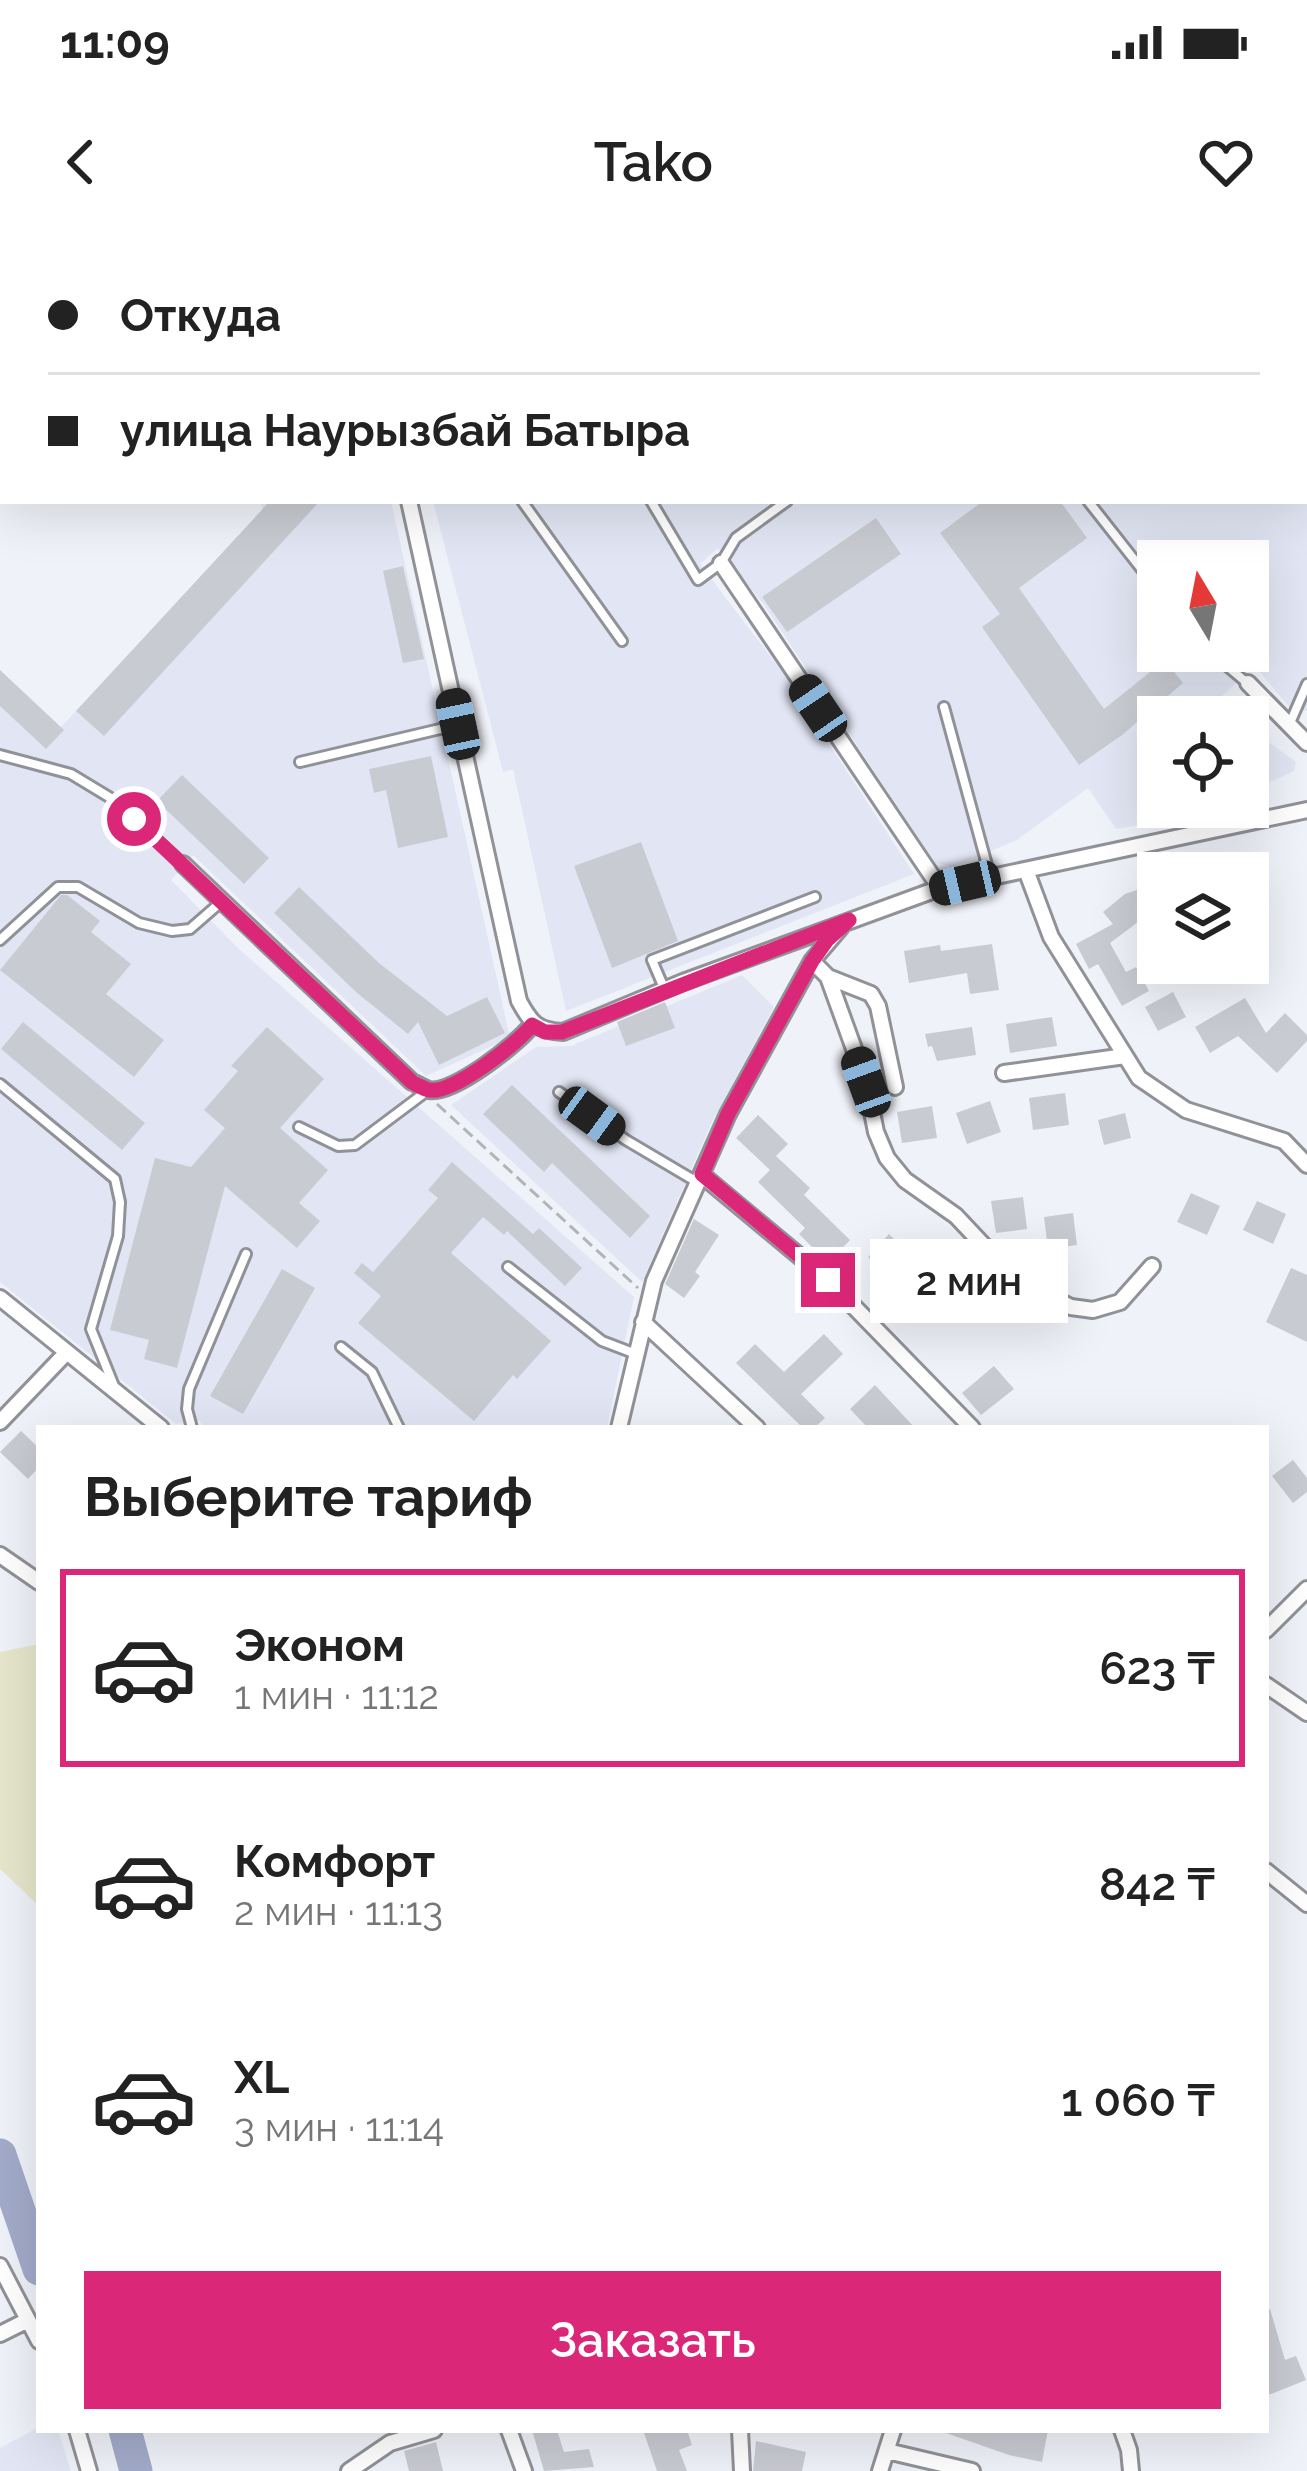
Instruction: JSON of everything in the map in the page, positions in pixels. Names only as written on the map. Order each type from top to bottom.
[{"type":"street","points":[[411,504],[519,1001],[532,1025],[545,1032],[562,1032],[940,888],[1307,810]]},
{"type":"street","points":[[722,563],[940,888]]},
{"type":"street","points":[[1247,683],[1307,742]]},
{"type":"street","points":[[183,864],[412,1082],[428,1090],[443,1089],[517,1044],[532,1025]]},
{"type":"street","points":[[1026,869],[1051,937],[1139,1078],[1186,1110],[1284,1141],[1307,1165]]},
{"type":"street","points":[[621,1425],[651,1293],[728,1114],[812,961],[849,920]]},
{"type":"street","points":[[812,961],[828,977],[871,994],[878,1006],[896,1087]]},
{"type":"street","points":[[828,977],[887,1158],[904,1180],[956,1216],[1017,1281],[1071,1307],[1094,1310],[1120,1302],[1152,1266]]},
{"type":"street","points":[[1004,1072],[1126,1056]]},
{"type":"street","points":[[700,1179],[828,1280],[969,1425]]},
{"type":"street","points":[[0,1298],[157,1425]]},
{"type":"street","points":[[643,1322],[754,1425]]},
{"type":"street","points":[[0,1422],[67,1352]]},
{"type":"street","points":[[0,1556],[36,1580]]},
{"type":"street","points":[[1269,1627],[1307,1589]]},
{"type":"street","points":[[1269,1687],[1307,1713]]},
{"type":"street","points":[[1269,1873],[1307,1904]]},
{"type":"street","points":[[0,2266],[36,2335]]},
{"type":"street","points":[[0,2334],[28,2320]]},
{"type":"street","points":[[78,2433],[89,2471]]},
{"type":"street","points":[[349,2471],[390,2443],[424,2433]]},
{"type":"street","points":[[510,2433],[524,2471]]},
{"type":"street","points":[[740,2433],[742,2471]]},
{"type":"street","points":[[880,2471],[892,2433]]},
{"type":"street","points":[[1122,2433],[1130,2471]]},
{"type":"street","points":[[887,2451],[972,2471]]},
{"type":"lane","points":[[524,504],[622,641]]},
{"type":"lane","points":[[653,504],[698,580],[722,563],[736,538],[783,504]]},
{"type":"lane","points":[[1090,504],[1137,563]]},
{"type":"lane","points":[[1234,672],[1247,683]]},
{"type":"lane","points":[[1289,725],[1307,684]]},
{"type":"lane","points":[[944,707],[991,877]]},
{"type":"lane","points":[[300,762],[458,724]]},
{"type":"lane","points":[[0,755],[71,774],[109,796],[183,864]]},
{"type":"lane","points":[[0,940],[58,887],[78,887],[139,923],[172,931],[190,929],[222,901]]},
{"type":"lane","points":[[665,989],[652,960],[815,897]]},
{"type":"lane","points":[[0,1084],[115,1179],[120,1202],[118,1236],[91,1329],[116,1392]]},
{"type":"lane","points":[[299,1127],[338,1146],[355,1145],[428,1090]]},
{"type":"lane","points":[[559,1092],[626,1140],[700,1179]]},
{"type":"lane","points":[[191,1425],[189,1389],[246,1254]]},
{"type":"lane","points":[[508,1267],[602,1341],[636,1354]]},
{"type":"lane","points":[[340,1348],[372,1372],[398,1425]]},
{"type":"path","points":[[428,1090],[440,1108],[638,1288],[651,1293]]},
{"type":"shaded area","points":[[261,504],[392,504],[510,1038],[426,1076],[193,855],[171,880],[239,949],[634,1297],[608,1425],[176,1424],[0,1282],[0,675],[60,728],[263,511]]},
{"type":"shaded area","points":[[434,504],[1307,504],[1307,711],[1291,709],[1260,672],[1269,672],[1269,540],[1137,540],[1137,672],[1247,672],[1222,696],[1137,696],[1137,826],[1116,829],[1088,788],[1017,840],[953,867],[935,863],[764,605],[718,548],[700,564],[783,673],[914,874],[566,1011],[513,769],[503,772]]},
{"type":"shaded area","points":[[1269,742],[1296,762],[1294,771],[1269,782]]},
{"type":"shaded area","points":[[742,975],[774,1007],[711,1124],[642,1282],[451,1105],[536,1047],[571,1046]]},
{"type":"shaded area","points":[[36,2429],[36,2433],[59,2433],[71,2471],[0,2471],[0,2448]]},
{"type":"green space","points":[[36,1645],[36,1903],[0,1869],[0,1652]]},
{"type":"building","points":[[267,504],[317,504],[104,736],[76,711]]},
{"type":"building","points":[[979,504],[1062,504],[1087,538],[1019,588],[1104,709],[1150,672],[1174,672],[1183,683],[1168,696],[1137,696],[1137,722],[1079,765],[982,627],[1000,614],[940,533]]},
{"type":"building","points":[[876,518],[901,554],[787,632],[762,597]]},
{"type":"building","points":[[403,566],[424,659],[403,663],[383,571]]},
{"type":"building","points":[[0,670],[64,730],[46,749],[0,706]]},
{"type":"building","points":[[431,756],[448,837],[398,848],[386,790],[374,793],[369,769]]},
{"type":"building","points":[[182,775],[269,858],[244,884],[157,801]]},
{"type":"building","points":[[641,842],[678,941],[612,968],[574,866]]},
{"type":"building","points":[[299,887],[379,963],[447,1016],[487,997],[505,1033],[439,1065],[418,1022],[408,1034],[356,992],[274,913]]},
{"type":"building","points":[[1137,890],[1137,923],[1110,943],[1126,972],[1136,967],[1137,984],[1145,984],[1149,991],[1122,1006],[1098,964],[1089,969],[1076,944],[1113,924],[1103,912]]},
{"type":"building","points":[[61,895],[100,921],[91,932],[131,964],[106,994],[164,1040],[134,1077],[0,970]]},
{"type":"building","points":[[992,944],[999,990],[970,994],[967,973],[909,983],[904,951]]},
{"type":"building","points":[[1173,992],[1186,1017],[1158,1031],[1145,1007]]},
{"type":"building","points":[[1245,998],[1266,1033],[1285,1013],[1307,1035],[1307,1041],[1277,1073],[1238,1036],[1210,1053],[1195,1027]]},
{"type":"building","points":[[665,1002],[675,1028],[626,1046],[617,1022]]},
{"type":"building","points":[[1052,1017],[1057,1046],[1010,1053],[1006,1024]]},
{"type":"building","points":[[23,1022],[145,1123],[122,1150],[1,1049]]},
{"type":"building","points":[[267,1027],[324,1079],[280,1128],[328,1170],[299,1203],[320,1221],[297,1248],[225,1186],[177,1368],[144,1359],[149,1340],[110,1330],[155,1158],[191,1167],[225,1128],[204,1110],[238,1071],[231,1066]]},
{"type":"building","points":[[972,1027],[976,1055],[937,1061],[925,1034]]},
{"type":"building","points":[[512,1085],[650,1216],[630,1238],[552,1163],[544,1172],[483,1114]]},
{"type":"building","points":[[1065,1093],[1069,1125],[1033,1130],[1029,1098]]},
{"type":"building","points":[[990,1101],[1001,1132],[967,1144],[956,1113]]},
{"type":"building","points":[[932,1106],[937,1138],[902,1143],[897,1112]]},
{"type":"building","points":[[1125,1113],[1131,1138],[1104,1145],[1098,1120]]},
{"type":"building","points":[[758,1115],[788,1144],[776,1156],[810,1188],[804,1195],[850,1240],[828,1263],[799,1234],[805,1228],[758,1182],[770,1170],[736,1138]]},
{"type":"building","points":[[452,1162],[533,1234],[539,1228],[582,1268],[565,1286],[507,1231],[504,1235],[483,1217],[451,1253],[551,1341],[517,1379],[513,1375],[474,1421],[358,1323],[381,1296],[354,1273],[362,1263],[373,1272],[438,1198],[428,1190]]},
{"type":"building","points":[[1191,1193],[1220,1206],[1207,1235],[1177,1222]]},
{"type":"building","points":[[1023,1197],[1027,1229],[996,1233],[991,1201]]},
{"type":"building","points":[[1257,1201],[1286,1214],[1273,1244],[1243,1230]]},
{"type":"building","points":[[1073,1213],[1077,1245],[1048,1249],[1044,1217]]},
{"type":"building","points":[[694,1219],[719,1235],[684,1298],[665,1284]]},
{"type":"building","points":[[889,1234],[948,1294],[927,1316],[868,1257]]},
{"type":"building","points":[[1291,1268],[1307,1275],[1307,1342],[1266,1322]]},
{"type":"building","points":[[282,1269],[315,1288],[243,1414],[210,1396]]},
{"type":"building","points":[[824,1334],[843,1354],[801,1394],[825,1418],[817,1425],[800,1425],[736,1363],[755,1344],[784,1372]]},
{"type":"building","points":[[994,1366],[1014,1389],[981,1415],[962,1393]]},
{"type":"building","points":[[875,1385],[912,1425],[865,1425],[850,1409]]},
{"type":"building","points":[[21,1431],[36,1445],[36,1470],[28,1479],[0,1452]]},
{"type":"building","points":[[1293,1460],[1307,1478],[1307,1492],[1293,1503],[1272,1476]]},
{"type":"building","points":[[1269,2309],[1285,2360],[1296,2356],[1306,2380],[1269,2395]]},
{"type":"building","points":[[533,2433],[558,2433],[564,2452],[589,2449],[594,2467],[544,2471]]},
{"type":"building","points":[[644,2433],[688,2433],[692,2445],[679,2450],[687,2471],[657,2471]]},
{"type":"building","points":[[946,2433],[1047,2433],[1042,2462]]},
{"type":"building","points":[[756,2441],[806,2452],[802,2471],[753,2471]]},
{"type":"building","points":[[436,2442],[443,2471],[409,2471],[404,2451]]},
{"type":"waterway","points":[[0,2155],[36,2260]]},
{"type":"waterway","points":[[126,2433],[136,2471]]},
{"type":"route","points":[[134,819],[412,1082],[428,1090],[443,1089],[517,1044],[532,1025],[545,1032],[562,1032],[849,920],[812,961],[728,1114],[702,1174],[828,1280]]}]
